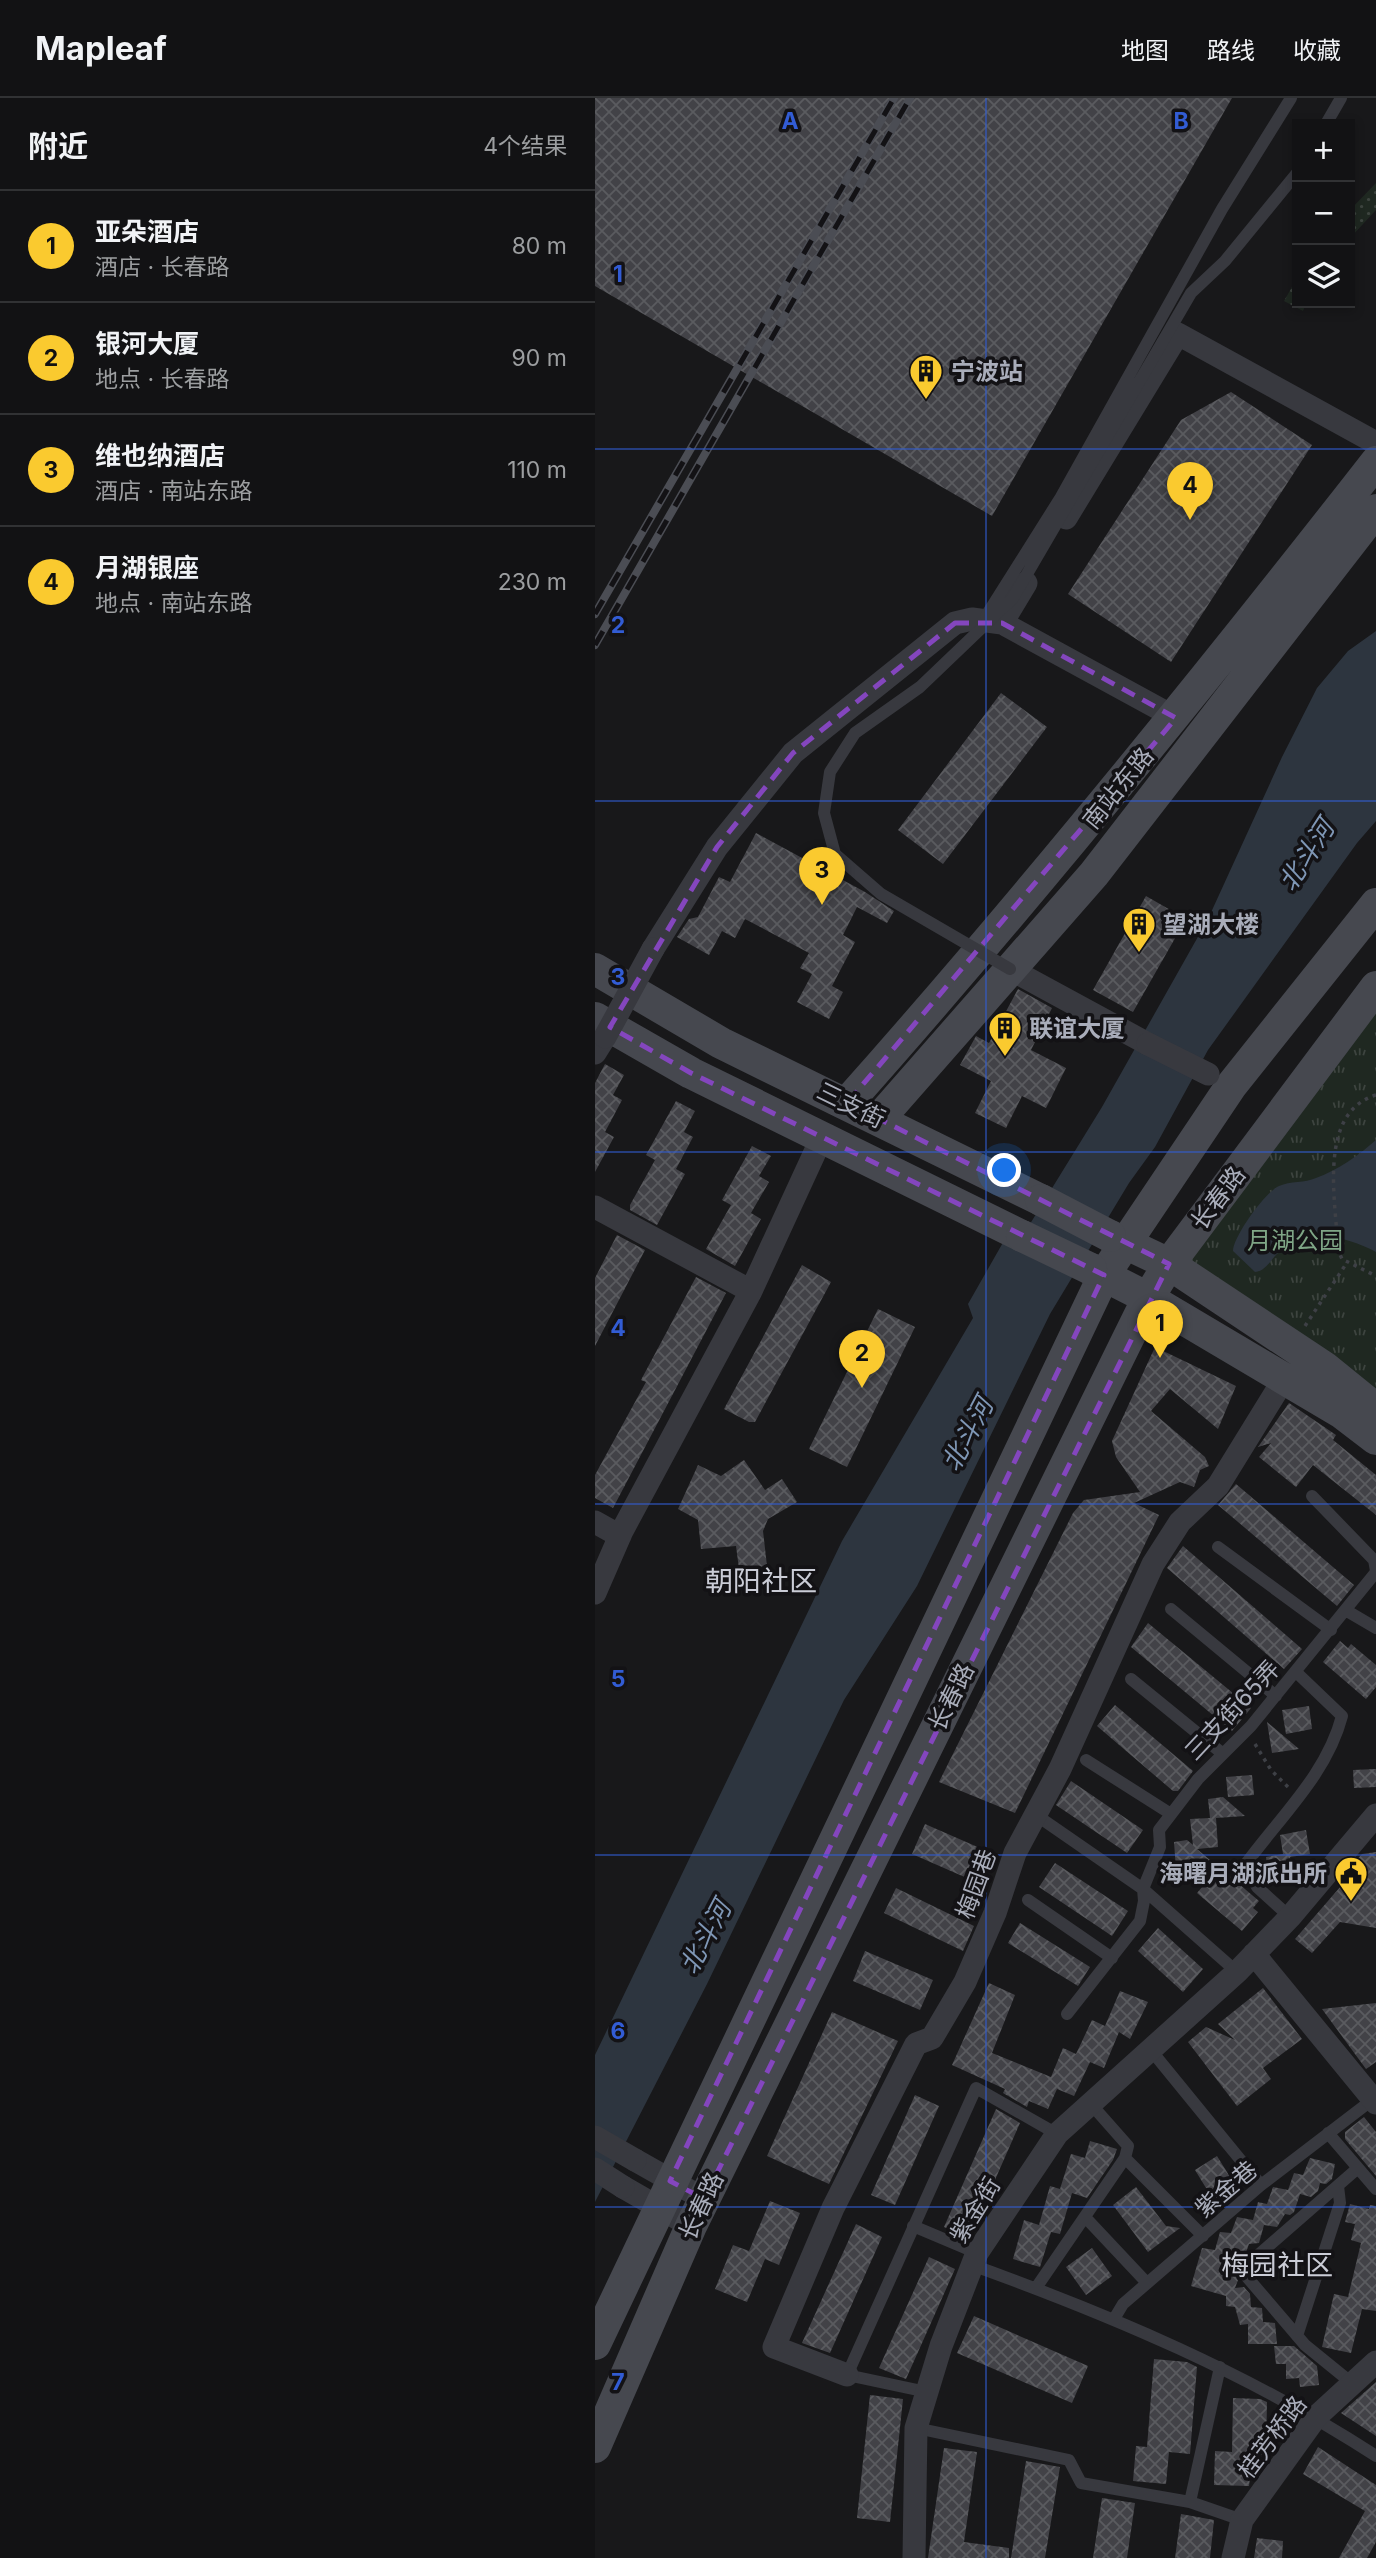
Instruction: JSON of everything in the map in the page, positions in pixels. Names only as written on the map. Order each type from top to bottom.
[{"type":"main road","name":"南站东路","points":[[846,1103],[981,952],[1175,718],[1376,462]]},
{"type":"main road","name":"南站东路","points":[[879,1119],[1094,874],[1376,510]]},
{"type":"main road","name":"长春路","points":[[595,2344],[1098,1272],[1220,1080],[1376,904]]},
{"type":"main road","name":"三支街","points":[[595,969],[721,1043],[1169,1265]]},
{"type":"main road","name":"长春路","points":[[595,2447],[697,2213],[1148,1298],[1169,1265],[1376,987]]},
{"type":"main road","name":"三支街","points":[[598,1036],[691,1073],[1148,1298]]},
{"type":"main road","points":[[1169,1265],[1324,1367],[1376,1409]]},
{"type":"main road","points":[[1148,1298],[1342,1413],[1376,1439]]},
{"type":"street","points":[[1002,623],[1178,334],[1376,443]]},
{"type":"street","points":[[598,1036],[717,847],[793,753],[955,623],[972,619],[1002,623],[1175,718]]},
{"type":"street","points":[[1010,969],[1220,1080]]},
{"type":"street","points":[[595,1593],[620,1536],[751,1291],[822,1137]]},
{"type":"street","points":[[595,1206],[751,1291]]},
{"type":"street","name":"梅园巷","points":[[847,2375],[774,2347],[833,2208],[916,2044],[932,2038],[965,1982],[995,1913],[1015,1853],[1060,1769],[1153,1564],[1180,1522],[1218,1486],[1283,1379]]},
{"type":"street","points":[[595,1522],[620,1536]]},
{"type":"street","name":"紫金街","points":[[914,2558],[916,2428],[975,2259],[1057,2134],[1237,1972],[1290,1917],[1376,1815]]},
{"type":"street","points":[[1254,1954],[1375,2100]]},
{"type":"street","points":[[595,2137],[635,2160],[664,2195]]},
{"type":"street","points":[[595,2169],[623,2187],[664,2195],[697,2213]]},
{"type":"street","name":"桂芳桥路","points":[[1233,2558],[1242,2520],[1316,2417],[1376,2362]]},
{"type":"lane","points":[[976,633],[1061,497],[1221,209],[1291,98]]},
{"type":"lane","points":[[1329,119],[1341,98]]},
{"type":"lane","points":[[1010,969],[881,894],[835,854],[824,813],[830,772],[855,733],[920,687],[1013,598],[1191,293],[1225,261],[1292,179]]},
{"type":"lane","name":"三支街65弄","points":[[1067,2014],[1140,1921],[1144,1901],[1143,1889],[1160,1847],[1159,1830],[1198,1779],[1246,1731],[1276,1696],[1376,1572],[1374,1560],[1312,1496]]},
{"type":"lane","points":[[1218,1547],[1331,1630]]},
{"type":"lane","points":[[1171,1609],[1276,1696]]},
{"type":"lane","points":[[1347,1611],[1376,1628]]},
{"type":"lane","points":[[1290,1917],[1257,1887],[1245,1865],[1320,1770],[1336,1737],[1342,1716],[1296,1672]]},
{"type":"lane","points":[[1131,1679],[1223,1754]]},
{"type":"lane","points":[[1086,1760],[1171,1814]]},
{"type":"lane","points":[[1036,1815],[1143,1889],[1237,1972]]},
{"type":"lane","points":[[1028,1900],[1112,1958]]},
{"type":"lane","points":[[1150,2049],[1261,2185]]},
{"type":"lane","points":[[927,2392],[847,2375],[976,2088],[1057,2134]]},
{"type":"lane","name":"紫金巷","points":[[1114,2319],[1123,2304],[1261,2185],[1375,2100]]},
{"type":"lane","points":[[1036,2288],[1125,2158],[1128,2146],[1090,2103]]},
{"type":"lane","points":[[1328,2133],[1376,2189]]},
{"type":"lane","points":[[1125,2158],[1203,2236]]},
{"type":"lane","points":[[1353,2384],[1297,2336],[1241,2270],[1358,2168]]},
{"type":"lane","points":[[1297,2336],[1340,2203],[1338,2186]]},
{"type":"lane","points":[[1085,2217],[1147,2283]]},
{"type":"lane","points":[[913,2226],[1036,2288],[1114,2319],[1220,2367],[1316,2417],[1376,2456]]},
{"type":"lane","points":[[1190,2502],[1220,2367]]},
{"type":"lane","points":[[916,2428],[1069,2460],[1081,2483],[1190,2502],[1242,2520]]},
{"type":"path","points":[[1376,1095],[1358,1101],[1343,1118],[1337,1134],[1335,1165],[1338,1250],[1342,1259],[1376,1276]]},
{"type":"path","points":[[1302,1331],[1348,1261]]},
{"type":"path","points":[[1246,1731],[1271,1770],[1297,1797]]},
{"type":"highlighted area","points":[[955,623],[1002,623],[1176,718],[847,1103],[1169,1264],[704,2199],[670,2181],[1104,1275],[691,1073],[610,1027],[717,847],[793,753]]},
{"type":"green space","points":[[1376,183],[1376,210],[1355,233],[1355,205]]},
{"type":"green space","points":[[1292,287],[1292,305],[1284,301]]},
{"type":"green space","name":"月湖公园","points":[[1376,1006],[1376,1399],[1182,1259]]},
{"type":"water","name":"北斗河","points":[[1376,631],[1376,821],[1357,843],[1208,1050],[1155,1147],[1129,1183],[1050,1314],[917,1586],[844,1700],[707,1984],[595,2202],[595,2055],[842,1541],[973,1318],[968,1304],[1005,1239],[1017,1245],[1102,1107],[1208,919],[1282,757],[1317,688],[1348,651]]},
{"type":"water","points":[[1376,1140],[1376,1252],[1339,1238],[1313,1237],[1289,1244],[1265,1267],[1255,1272],[1233,1251],[1244,1226],[1273,1190],[1283,1184],[1312,1180],[1332,1171]]},
{"type":"building","name":"宁波站","points":[[595,98],[1232,98],[992,516],[595,286]]},
{"type":"building","points":[[1231,392],[1312,445],[1171,662],[1068,594],[1181,420]]},
{"type":"building","points":[[1001,693],[1047,727],[943,864],[898,830]]},
{"type":"building","points":[[756,833],[865,892],[894,911],[887,923],[857,907],[843,935],[855,942],[832,986],[843,992],[829,1019],[797,1002],[812,974],[800,968],[809,953],[745,919],[735,938],[722,931],[709,955],[677,937],[689,919],[698,917],[719,877],[730,882]]},
{"type":"building","name":"望湖大楼","points":[[1146,896],[1186,919],[1133,1012],[1093,990]]},
{"type":"building","name":"联谊大厦","points":[[1018,989],[1052,1008],[1031,1050],[1066,1068],[1046,1108],[1022,1096],[1006,1128],[975,1113],[991,1081],[960,1065],[976,1036],[989,1043]]},
{"type":"building","points":[[605,1064],[624,1075],[613,1095],[622,1100],[605,1132],[614,1137],[595,1172],[595,1083]]},
{"type":"building","points":[[676,1101],[695,1111],[684,1132],[693,1137],[676,1169],[685,1174],[657,1225],[630,1210],[630,1205],[655,1160],[646,1155]]},
{"type":"building","points":[[752,1146],[771,1156],[759,1176],[769,1182],[751,1213],[761,1219],[735,1266],[706,1249],[731,1205],[722,1200]]},
{"type":"building","points":[[617,1235],[645,1250],[595,1346],[595,1278]]},
{"type":"building","points":[[802,1265],[831,1282],[755,1422],[749,1422],[724,1409]]},
{"type":"building","points":[[696,1277],[726,1293],[613,1508],[595,1498],[595,1475],[646,1382],[641,1380]]},
{"type":"building","points":[[878,1309],[915,1327],[847,1467],[809,1449]]},
{"type":"building","points":[[1155,1347],[1236,1386],[1218,1429],[1170,1389],[1151,1411],[1205,1457],[1209,1466],[1200,1470],[1194,1487],[1180,1482],[1134,1503],[1159,1515],[1015,1813],[939,1782],[1073,1513],[1084,1500],[1140,1492],[1116,1457],[1112,1441]]},
{"type":"building","points":[[1289,1403],[1336,1435],[1333,1440],[1376,1475],[1376,1515],[1313,1465],[1296,1487],[1259,1457],[1271,1443],[1258,1447]]},
{"type":"building","points":[[744,1460],[765,1490],[782,1479],[797,1502],[768,1519],[763,1531],[767,1566],[739,1569],[736,1546],[701,1549],[698,1520],[678,1509],[698,1465],[721,1476]]},
{"type":"building","points":[[1236,1484],[1354,1585],[1337,1606],[1218,1505]]},
{"type":"building","points":[[1183,1546],[1302,1649],[1284,1669],[1167,1568]]},
{"type":"building","points":[[1148,1623],[1251,1708],[1232,1731],[1131,1647]]},
{"type":"building","points":[[1340,1641],[1348,1648],[1351,1644],[1376,1665],[1376,1687],[1366,1699],[1323,1662]]},
{"type":"building","points":[[1115,1705],[1193,1771],[1178,1791],[1173,1791],[1097,1726]]},
{"type":"building","points":[[1309,1706],[1312,1729],[1286,1734],[1282,1710]]},
{"type":"building","points":[[1267,1722],[1299,1749],[1272,1753]]},
{"type":"building","points":[[1376,1769],[1376,1787],[1354,1788],[1353,1770]]},
{"type":"building","points":[[1252,1775],[1254,1795],[1228,1797],[1226,1777]]},
{"type":"building","points":[[1071,1781],[1143,1830],[1127,1853],[1056,1805]]},
{"type":"building","points":[[1223,1797],[1245,1816],[1216,1818],[1218,1847],[1197,1849],[1217,1866],[1176,1869],[1174,1842],[1187,1840],[1193,1845],[1190,1819],[1210,1818],[1208,1799]]},
{"type":"building","points":[[925,1824],[989,1852],[976,1882],[912,1854]]},
{"type":"building","points":[[1306,1830],[1310,1854],[1290,1857],[1293,1874],[1269,1877],[1266,1857],[1283,1854],[1280,1835]]},
{"type":"building","name":"海曙月湖派出所","points":[[1376,1852],[1376,1928],[1340,1922],[1312,1953],[1295,1939],[1341,1886],[1355,1879],[1353,1864],[1362,1854]]},
{"type":"building","points":[[1055,1863],[1128,1911],[1112,1936],[1039,1887]]},
{"type":"building","points":[[1219,1867],[1259,1901],[1253,1908],[1258,1912],[1242,1931],[1197,1893]]},
{"type":"building","points":[[896,1888],[974,1926],[963,1951],[884,1913]]},
{"type":"building","points":[[1020,1923],[1090,1967],[1078,1986],[1008,1943]]},
{"type":"building","points":[[1158,1928],[1203,1969],[1183,1992],[1138,1951]]},
{"type":"building","points":[[865,1951],[933,1980],[920,2010],[853,1981]]},
{"type":"building","points":[[989,1983],[1015,1995],[992,2053],[1051,2077],[1063,2048],[1076,2054],[1092,2020],[1105,2026],[1120,1991],[1148,2002],[1130,2039],[1119,2032],[1104,2068],[1090,2062],[1074,2096],[1057,2089],[1048,2109],[1029,2101],[1027,2107],[1003,2093],[1005,2089],[952,2065]]},
{"type":"building","points":[[1263,1988],[1302,2039],[1263,2068],[1271,2079],[1237,2106],[1188,2042],[1206,2027],[1235,2040],[1218,2024]]},
{"type":"building","points":[[1376,2003],[1376,2062],[1366,2069],[1322,2009]]},
{"type":"building","points":[[832,2012],[898,2041],[829,2184],[767,2156]]},
{"type":"building","points":[[915,2095],[939,2106],[895,2205],[871,2195]]},
{"type":"building","points":[[996,2109],[1020,2123],[969,2239],[944,2227]]},
{"type":"building","points":[[1364,2117],[1376,2132],[1376,2176],[1345,2139],[1345,2132]]},
{"type":"building","points":[[1090,2141],[1117,2149],[1113,2160],[1087,2198],[1072,2193],[1060,2234],[1051,2232],[1040,2267],[1013,2259],[1024,2220],[1039,2225],[1050,2186],[1060,2189],[1071,2154],[1085,2158]]},
{"type":"building","points":[[1217,2156],[1235,2185],[1214,2201],[1195,2170]]},
{"type":"building","points":[[1310,2158],[1335,2164],[1332,2179],[1326,2184],[1320,2183],[1318,2191],[1311,2197],[1300,2194],[1294,2212],[1285,2214],[1277,2227],[1264,2225],[1259,2243],[1249,2244],[1245,2255],[1233,2268],[1238,2280],[1235,2288],[1244,2287],[1250,2294],[1251,2307],[1262,2308],[1263,2322],[1275,2323],[1277,2344],[1248,2344],[1248,2324],[1240,2325],[1235,2307],[1226,2306],[1226,2296],[1191,2286],[1202,2248],[1215,2250],[1220,2232],[1231,2233],[1237,2217],[1253,2220],[1258,2202],[1267,2204],[1273,2187],[1288,2190],[1294,2173],[1303,2175]]},
{"type":"building","points":[[1136,2187],[1166,2226],[1180,2228],[1148,2252],[1113,2205]]},
{"type":"building","points":[[770,2201],[800,2213],[779,2265],[765,2259],[747,2302],[715,2289],[733,2245],[749,2251]]},
{"type":"building","points":[[1350,2204],[1369,2209],[1370,2205],[1376,2206],[1376,2311],[1362,2309],[1351,2353],[1322,2347],[1334,2294],[1348,2297],[1361,2243],[1351,2240],[1355,2224],[1345,2222]]},
{"type":"building","points":[[856,2224],[882,2237],[830,2353],[802,2343]]},
{"type":"building","points":[[1092,2248],[1112,2276],[1086,2295],[1066,2267]]},
{"type":"building","points":[[929,2257],[955,2269],[906,2379],[879,2368]]},
{"type":"building","points":[[974,2316],[1088,2366],[1072,2403],[957,2353]]},
{"type":"building","points":[[1274,2346],[1294,2346],[1317,2366],[1319,2385],[1300,2387],[1299,2378],[1286,2379],[1286,2364],[1276,2364]]},
{"type":"building","points":[[1154,2359],[1187,2362],[1197,2367],[1190,2454],[1169,2452],[1166,2484],[1133,2481],[1136,2446],[1147,2447]]},
{"type":"building","points":[[1376,2382],[1376,2436],[1341,2413]]},
{"type":"building","points":[[870,2395],[903,2399],[890,2522],[857,2518]]},
{"type":"building","points":[[1233,2398],[1260,2399],[1267,2402],[1266,2455],[1253,2455],[1249,2486],[1214,2485],[1215,2451],[1232,2452]]},
{"type":"building","points":[[1318,2447],[1376,2485],[1376,2542],[1367,2558],[1339,2558],[1365,2511],[1303,2474]]},
{"type":"building","points":[[944,2448],[977,2452],[964,2542],[1009,2548],[1009,2558],[928,2558]]},
{"type":"building","points":[[1026,2461],[1060,2467],[1045,2558],[1011,2558]]},
{"type":"building","points":[[1102,2498],[1135,2503],[1127,2558],[1093,2558]]},
{"type":"building","points":[[1181,2514],[1214,2520],[1210,2558],[1175,2558]]},
{"type":"building","points":[[1257,2538],[1283,2541],[1282,2558],[1254,2558]]},
{"type":"railway","points":[[595,614],[894,98]]},
{"type":"railway","points":[[595,645],[910,98]]},
{"type":"place","name":"宁波站","points":[[926,401]]},
{"type":"place","name":"月湖银座","points":[[1190,520]]},
{"type":"place","name":"维也纳酒店","points":[[822,905]]},
{"type":"place","name":"望湖大楼","points":[[1139,954]]},
{"type":"place","name":"联谊大厦","points":[[1005,1058]]},
{"type":"place","name":"亚朵酒店","points":[[1160,1358]]},
{"type":"place","name":"银河大厦","points":[[862,1388]]},
{"type":"place","name":"海曙月湖派出所","points":[[1351,1903]]},
{"type":"district","name":"朝阳社区","points":[[761,1581]]},
{"type":"district","name":"梅园社区","points":[[1277,2265]]}]
